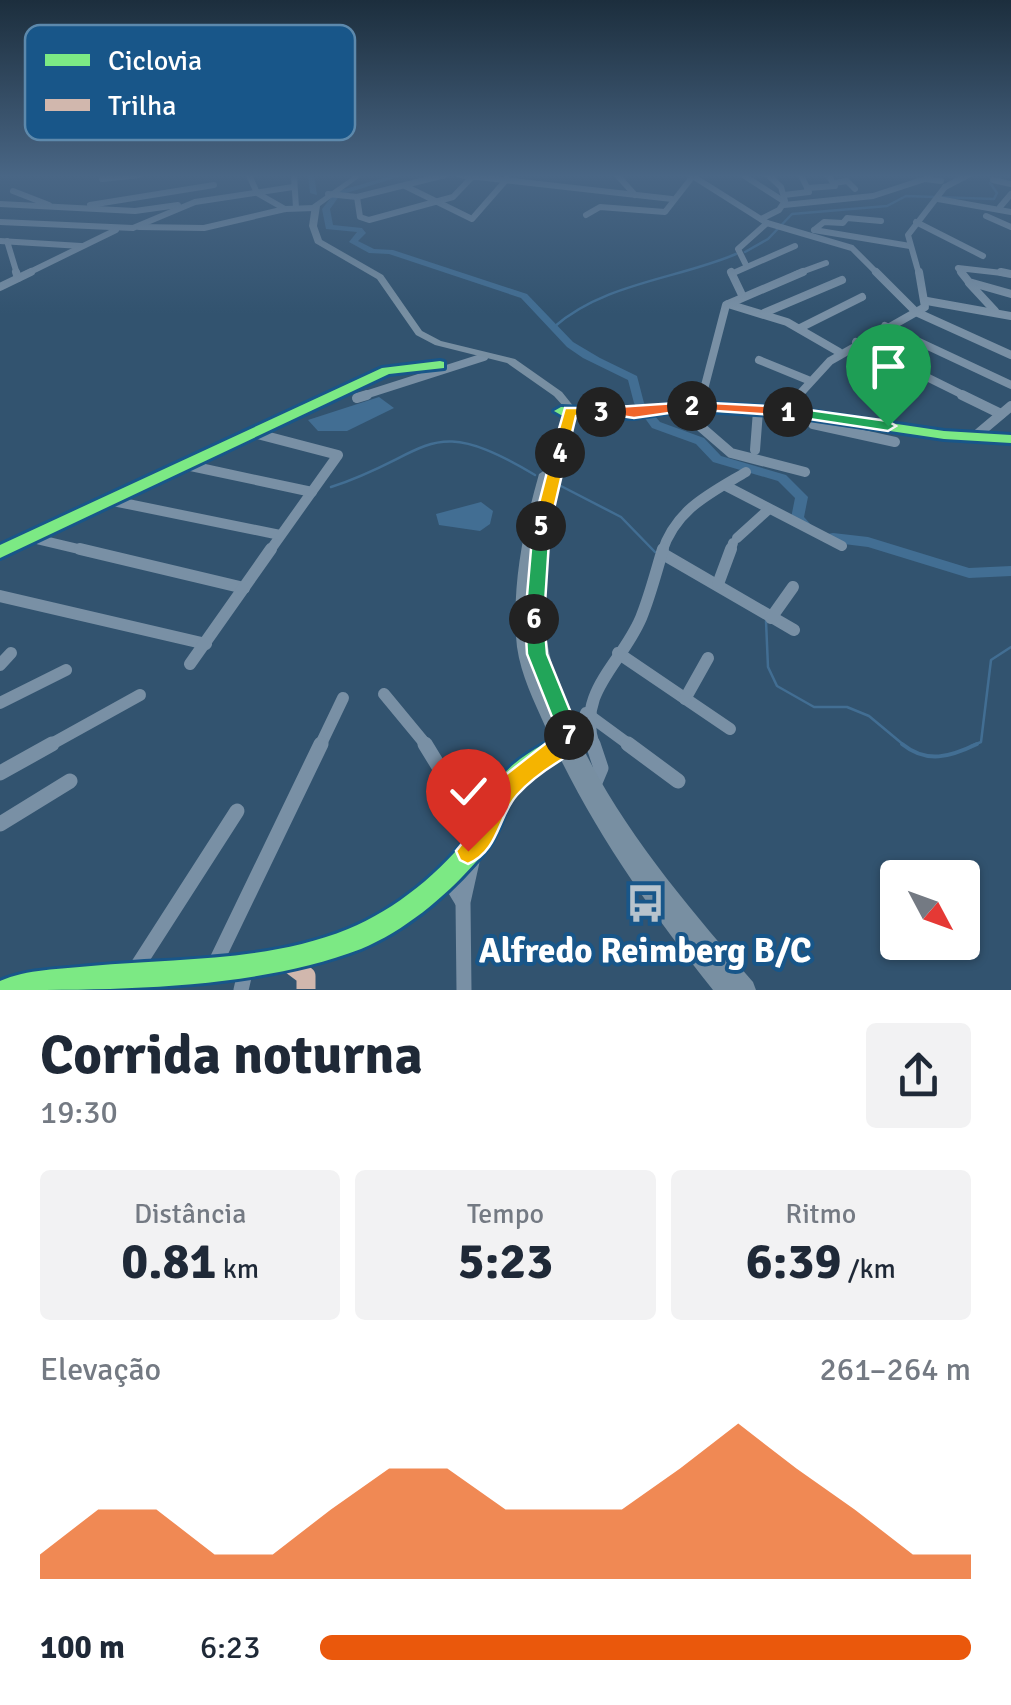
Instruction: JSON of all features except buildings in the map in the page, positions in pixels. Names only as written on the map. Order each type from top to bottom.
[{"type":"main road","points":[[314,221],[312,241],[379,282],[417,337],[438,347],[484,357],[525,375],[566,411]]},
{"type":"main road","points":[[315,221],[318,241],[380,277],[419,333],[453,348],[512,360],[558,394],[566,411],[540,534],[534,626],[540,664],[567,743],[631,870],[727,990]]},
{"type":"main road","points":[[591,788],[663,892],[745,990]]},
{"type":"street","points":[[134,228],[150,221]]},
{"type":"street","points":[[0,222],[195,229],[236,221]]},
{"type":"street","points":[[749,262],[738,249],[764,221]]},
{"type":"street","points":[[765,221],[910,246]]},
{"type":"street","points":[[812,232],[826,222],[844,221]]},
{"type":"street","points":[[927,300],[908,233],[916,222],[984,256]]},
{"type":"street","points":[[0,287],[118,228]]},
{"type":"street","points":[[812,232],[856,250],[916,312],[1011,355]]},
{"type":"street","points":[[18,278],[4,241],[82,246]]},
{"type":"street","points":[[753,310],[728,275],[749,262],[795,246]]},
{"type":"street","points":[[0,263],[10,258]]},
{"type":"street","points":[[694,412],[728,304],[826,263]]},
{"type":"street","points":[[993,310],[958,268],[978,267],[1011,274]]},
{"type":"street","points":[[764,313],[842,280]]},
{"type":"street","points":[[969,282],[1011,294]]},
{"type":"street","points":[[800,328],[862,297]]},
{"type":"street","points":[[788,412],[808,380],[840,352],[916,312],[927,300]]},
{"type":"street","points":[[927,300],[960,309],[993,310],[1011,318]]},
{"type":"street","points":[[728,304],[800,328],[840,352]]},
{"type":"street","points":[[885,326],[1011,386]]},
{"type":"street","points":[[856,342],[1001,414]]},
{"type":"street","points":[[0,552],[386,370],[440,366],[484,357]]},
{"type":"street","points":[[759,360],[808,380]]},
{"type":"street","points":[[872,388],[904,365]]},
{"type":"street","points":[[357,398],[392,388],[440,366]]},
{"type":"street","points":[[973,438],[1011,406]]},
{"type":"street","points":[[566,411],[808,413],[973,438],[1011,440]]},
{"type":"street","points":[[755,450],[758,411]]},
{"type":"street","points":[[694,412],[731,453],[804,472]]},
{"type":"street","points":[[808,413],[813,424],[895,442]]},
{"type":"street","points":[[858,420],[860,435]]},
{"type":"street","points":[[190,664],[338,454],[253,433]]},
{"type":"street","points":[[186,465],[312,492]]},
{"type":"street","points":[[591,788],[601,768],[586,713],[640,620],[680,515],[746,472]]},
{"type":"street","points":[[726,486],[842,546]]},
{"type":"street","points":[[112,500],[280,535]]},
{"type":"street","points":[[718,584],[735,540],[769,509]]},
{"type":"street","points":[[31,538],[244,588]]},
{"type":"street","points":[[663,554],[794,630]]},
{"type":"street","points":[[772,618],[793,587]]},
{"type":"street","points":[[0,596],[206,644]]},
{"type":"street","points":[[0,665],[12,653]]},
{"type":"street","points":[[618,654],[730,729]]},
{"type":"street","points":[[685,699],[708,658]]},
{"type":"street","points":[[0,704],[66,670]]},
{"type":"street","points":[[384,694],[440,760],[457,788],[477,841]]},
{"type":"street","points":[[0,774],[140,695]]},
{"type":"street","points":[[212,970],[343,698]]},
{"type":"street","points":[[586,713],[678,782]]},
{"type":"street","points":[[464,990],[462,902],[477,841],[507,788],[567,743]]},
{"type":"street","points":[[0,824],[70,781]]},
{"type":"street","points":[[126,982],[181,896],[200,879],[238,811]]},
{"type":"street","points":[[8,990],[126,982],[300,959],[347,944],[398,916],[477,841]]},
{"type":"street","points":[[445,872],[462,902]]},
{"type":"street","points":[[241,990],[246,964]]},
{"type":"water","points":[[379,397],[394,408],[347,431],[318,431],[308,420]]},
{"type":"water","points":[[481,502],[493,511],[490,524],[480,531],[439,525],[436,514]]},
{"type":"waterway","points":[[328,221],[329,227],[359,230],[362,233],[353,242],[372,251],[390,252],[524,296],[570,344],[633,378],[639,403],[656,425],[700,441],[717,459],[782,478],[802,497],[797,518],[805,526]]},
{"type":"waterway","points":[[745,252],[768,239],[785,221]]},
{"type":"waterway","points":[[554,327],[574,312],[618,291],[736,254]]},
{"type":"waterway","points":[[331,487],[430,444],[449,442],[471,445],[535,475]]},
{"type":"waterway","points":[[559,485],[621,517],[655,552]]},
{"type":"waterway","points":[[833,538],[868,542],[969,573],[1011,571]]},
{"type":"waterway","points":[[766,621],[768,667],[777,686],[814,707],[847,707],[869,716],[905,746]]},
{"type":"waterway","points":[[971,746],[981,742],[991,660],[1011,647]]},
{"type":"waterway","points":[[905,746],[920,754],[939,756],[977,744]]},
{"type":"marked path","points":[[286,961],[306,976],[306,990]]},
{"type":"cycle path","points":[[0,552],[386,371],[440,365]]},
{"type":"cycle path","points":[[561,411],[634,414],[685,406],[789,412],[944,435],[1011,439]]},
{"type":"cycle path","points":[[8,990],[106,977],[261,965],[310,955],[356,939],[398,915],[445,877],[486,831],[501,796],[514,779],[572,741]]},
{"type":"place","name":"Alfredo Reimberg B/C","points":[[645,903]]},
{"type":"route","points":[[468,851],[484,834],[507,788],[548,754],[572,741],[540,664],[534,626],[540,534],[570,411],[634,414],[692,406],[824,414],[888,426]]}]
